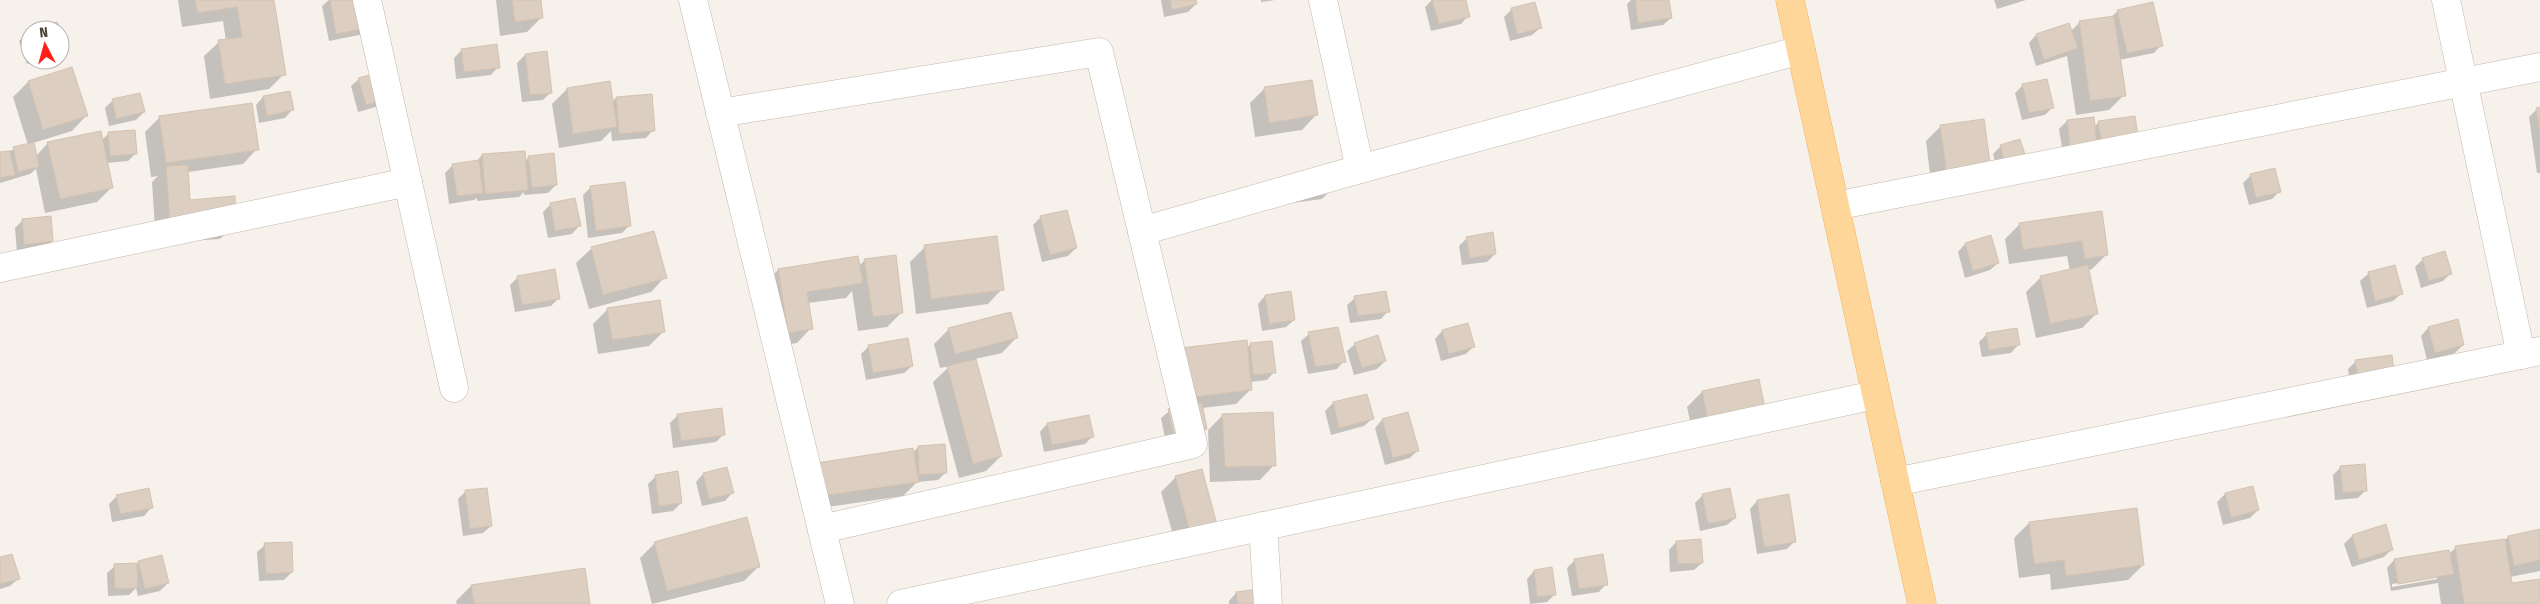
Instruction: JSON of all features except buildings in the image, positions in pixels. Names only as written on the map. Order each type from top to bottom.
[{"type":"main road","points":[[1790,0],[1922,604]]},
{"type":"street","points":[[366,0],[454,388]]},
{"type":"street","points":[[693,0],[840,604]]},
{"type":"street","points":[[1323,0],[1360,169]]},
{"type":"street","points":[[1895,482],[2530,353],[2446,0]]},
{"type":"street","points":[[1142,231],[1360,169],[1801,50]]},
{"type":"street","points":[[720,113],[1099,52],[1193,444],[822,529]]},
{"type":"street","points":[[1835,206],[2540,67]]},
{"type":"street","points":[[0,268],[408,182]]},
{"type":"street","points":[[901,604],[1875,395]]},
{"type":"street","points":[[1263,526],[1268,604]]}]
